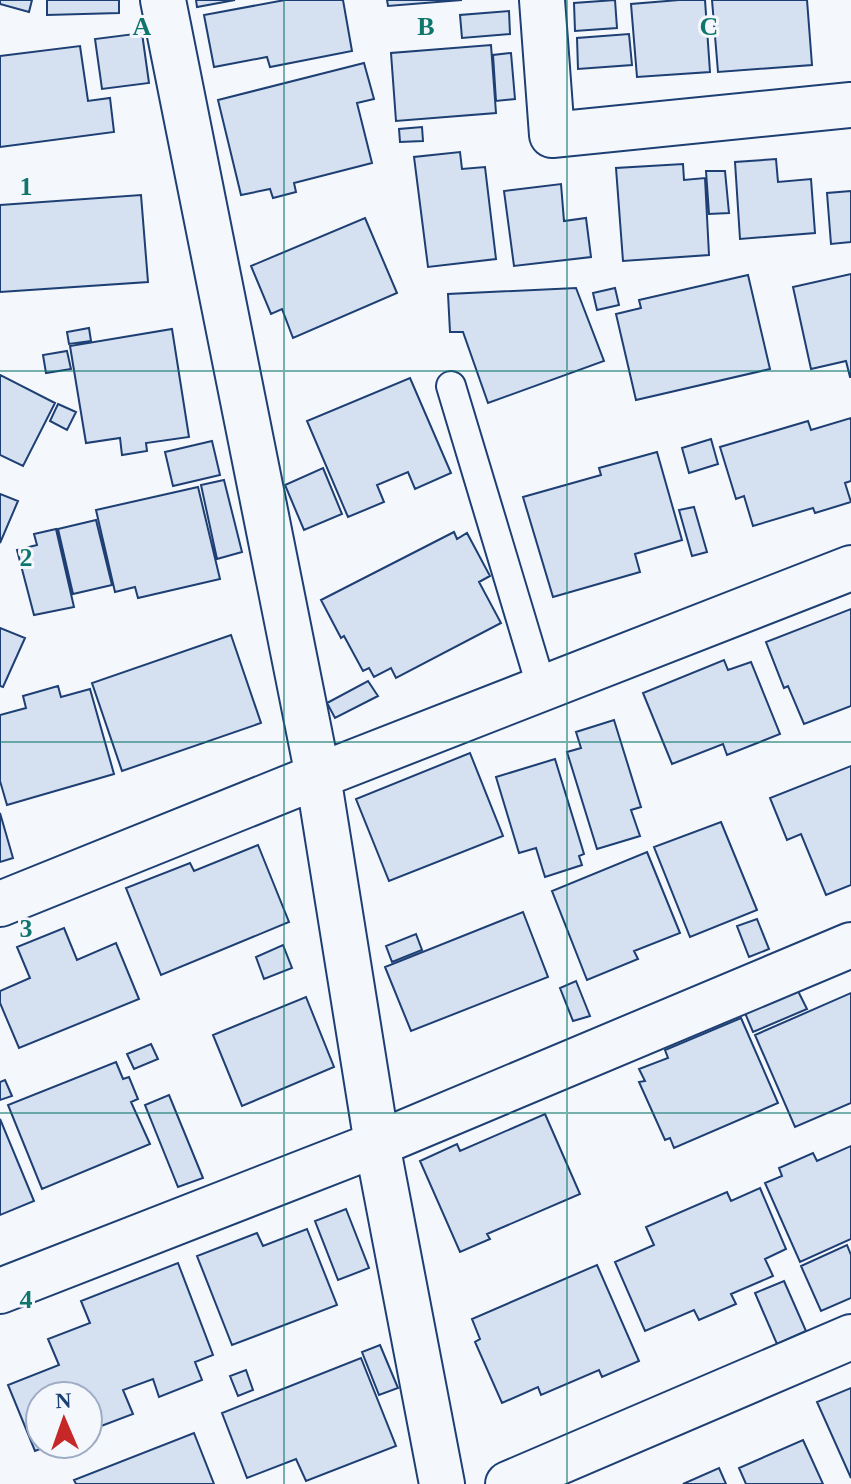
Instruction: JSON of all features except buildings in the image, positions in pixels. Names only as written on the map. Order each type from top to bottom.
[{"type":"street","points":[[163,0],[318,776],[377,1144],[442,1484]]},
{"type":"street","points":[[542,0],[552,135],[851,105]]},
{"type":"street","points":[[0,904],[851,568]]},
{"type":"street","points":[[0,1291],[377,1144],[851,945]]},
{"type":"street","points":[[508,1484],[851,1337]]},
{"type":"lane","points":[[451,386],[542,689]]}]
